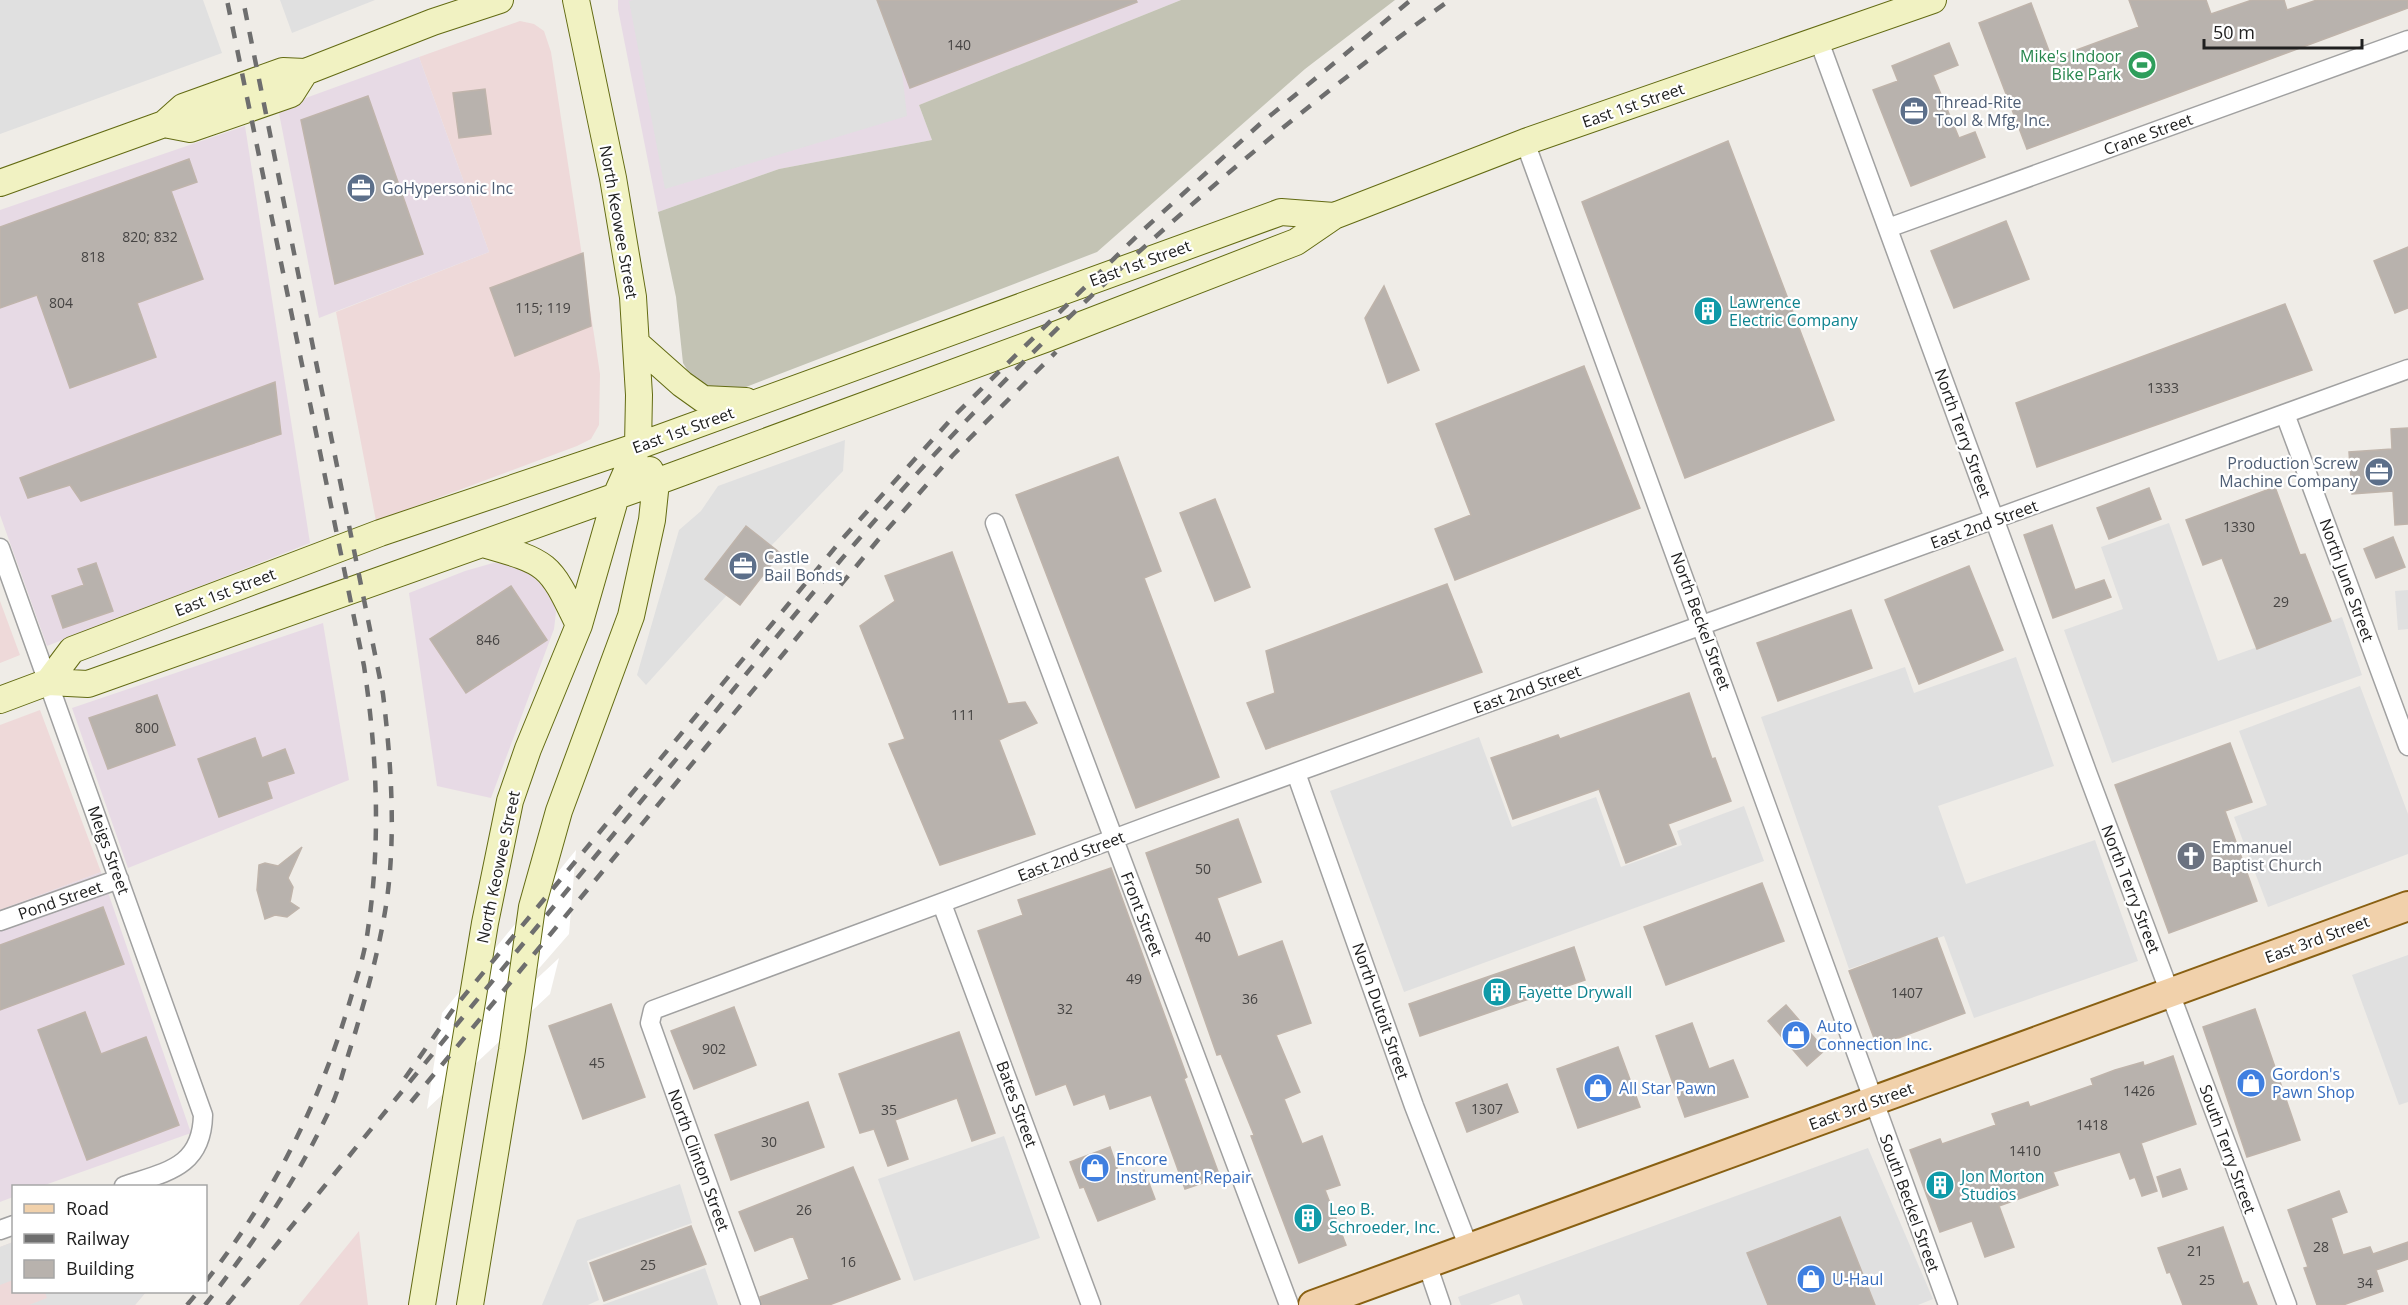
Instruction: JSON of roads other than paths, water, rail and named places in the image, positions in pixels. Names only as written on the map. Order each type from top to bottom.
[{"type":"main road","points":[[0,183],[164,124],[183,107],[282,71],[305,72],[433,22],[500,0]]},
{"type":"main road","name":"North Keowee Street","points":[[422,1305],[495,866],[510,801],[528,750],[579,625],[616,496],[638,446],[637,344],[633,297],[613,178],[576,0]]},
{"type":"main road","name":"East 1st Street","points":[[0,700],[48,682],[88,684],[656,482],[1045,339],[1296,242],[1334,216],[1525,142],[1933,0]]},
{"type":"main road","name":"East 1st Street","points":[[48,682],[72,650],[380,533],[638,446],[1281,212],[1334,216]]},
{"type":"main road","points":[[637,344],[682,384],[703,399],[762,401]]},
{"type":"main road","name":"North Keowee Street","points":[[638,446],[656,482]]},
{"type":"main road","points":[[470,1305],[512,1050],[532,907],[559,811],[631,616],[645,560],[656,482]]},
{"type":"main road","points":[[483,544],[538,562],[561,585],[579,625]]},
{"type":"main road","name":"East 3rd Street","points":[[1313,1305],[2408,906]]},
{"type":"street","name":"Crane Street","points":[[1888,228],[2408,40]]},
{"type":"street","name":"North Terry Street","points":[[1819,41],[2171,993]]},
{"type":"street","name":"North Beckel Street","points":[[1525,142],[1703,626],[1873,1101]]},
{"type":"street","name":"East 2nd Street","points":[[650,1016],[653,1010],[1296,773],[2408,369]]},
{"type":"street","name":"North June Street","points":[[2285,414],[2408,746]]},
{"type":"street","name":"Front Street","points":[[995,523],[1288,1305]]},
{"type":"street","name":"Meigs Street","points":[[0,548],[203,1115],[203,1133],[194,1153],[181,1164],[127,1185]]},
{"type":"street","name":"North Dutoit Street","points":[[1296,773],[1414,1106],[1469,1248]]},
{"type":"street","name":"Pond Street","points":[[0,921],[119,879]]},
{"type":"street","name":"Bates Street","points":[[942,904],[1091,1305]]},
{"type":"street","name":"South Terry Street","points":[[2171,993],[2288,1305]]},
{"type":"street","name":"North Clinton Street","points":[[650,1016],[650,1023],[751,1305]]},
{"type":"street","name":"South Beckel Street","points":[[1873,1101],[1948,1305]]},
{"type":"street","points":[[1426,1264],[1441,1305]]},
{"type":"railway","points":[[207,1280],[252,1217],[291,1150],[337,1042],[365,948],[372,896],[376,830],[372,732],[364,666],[227,0]]},
{"type":"railway","points":[[205,1305],[240,1259],[289,1186],[334,1101],[377,952],[390,874],[392,822],[383,694],[243,0]]},
{"type":"railway","points":[[405,1078],[454,1008],[843,538],[956,414],[1141,232],[1260,124],[1411,0]]},
{"type":"railway","points":[[227,1305],[808,599],[894,499],[957,431],[1089,298],[1158,234],[1302,112],[1450,0]]},
{"type":"railway","points":[[411,1102],[878,540],[953,455],[1056,352]]},
{"type":"railway","points":[[187,1305],[197,1293]]},
{"type":"place","name":"Mike's Indoor Bike Park","points":[[2142,65]]},
{"type":"place","name":"Thread-Rite Tool & Mfg, Inc.","points":[[1914,111]]},
{"type":"place","name":"GoHypersonic Inc","points":[[361,188]]},
{"type":"place","name":"Lawrence Electric Company","points":[[1708,311]]},
{"type":"place","name":"Production Screw Machine Company","points":[[2379,472]]},
{"type":"place","name":"Castle Bail Bonds","points":[[743,566]]},
{"type":"place","name":"Emmanuel Baptist Church","points":[[2191,856]]},
{"type":"place","name":"Fayette Drywall","points":[[1497,992]]},
{"type":"place","name":"Auto Connection Inc.","points":[[1796,1035]]},
{"type":"place","name":"Gordon's Pawn Shop","points":[[2251,1083]]},
{"type":"place","name":"All Star Pawn","points":[[1598,1088]]},
{"type":"place","name":"Encore Instrument Repair","points":[[1095,1168]]},
{"type":"place","name":"Jon Morton Studios","points":[[1940,1185]]},
{"type":"place","name":"Leo B. Schroeder, Inc.","points":[[1308,1218]]},
{"type":"place","name":"U-Haul","points":[[1811,1279]]}]
